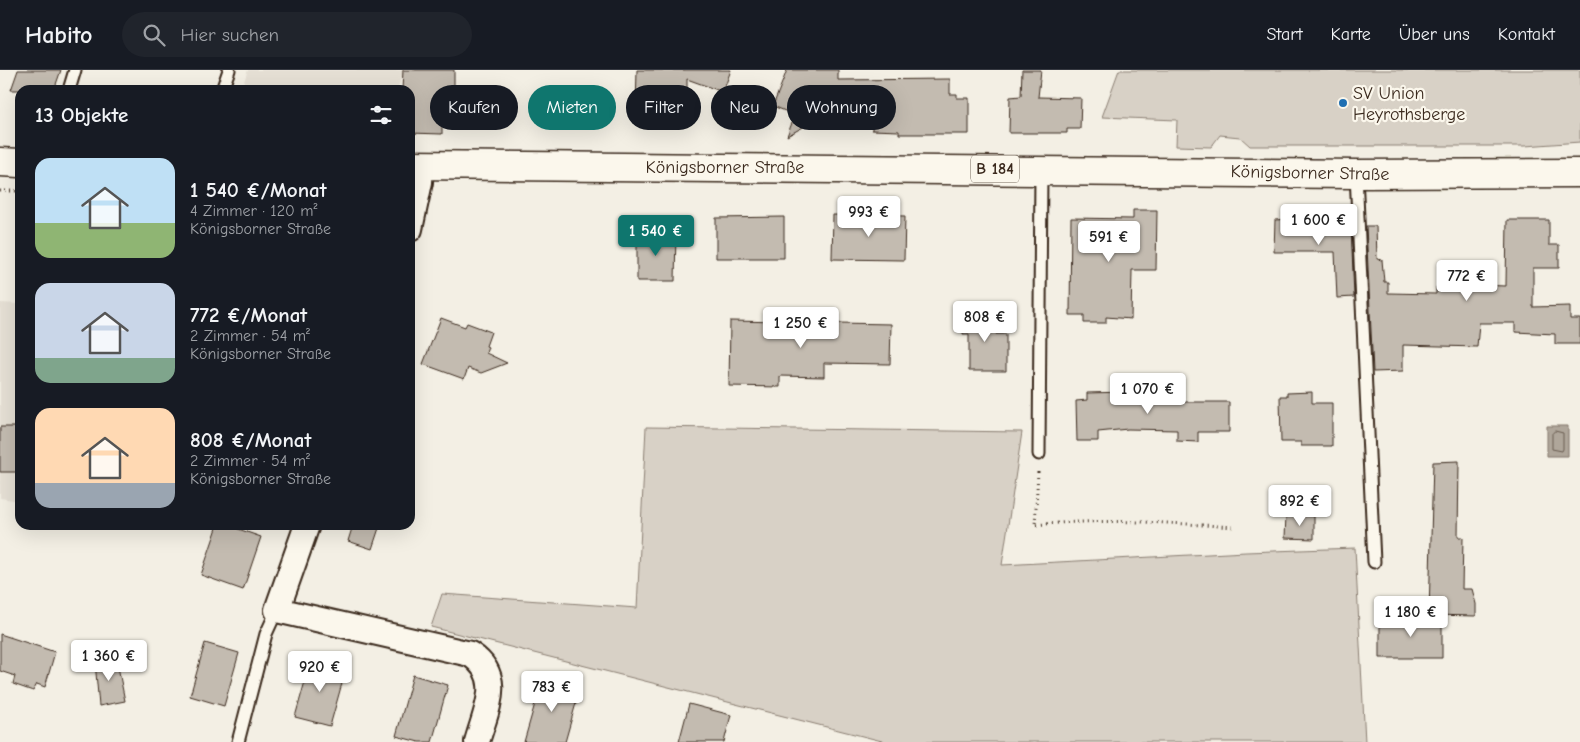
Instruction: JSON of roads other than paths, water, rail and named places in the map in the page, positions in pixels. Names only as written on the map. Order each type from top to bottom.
[{"type":"main road","points":[[0,162],[15,163]]},
{"type":"main road","name":"Königsborner Straße","points":[[415,165],[1356,174],[1580,173]]},
{"type":"street","points":[[415,165],[419,190],[415,207]]},
{"type":"street","points":[[305,530],[277,610],[470,654],[481,661],[489,673],[491,682],[478,742]]},
{"type":"lane","points":[[71,85],[75,70]]},
{"type":"lane","points":[[224,85],[229,70]]},
{"type":"lane","points":[[1039,454],[1041,170]]},
{"type":"lane","points":[[1356,174],[1374,562]]},
{"type":"lane","points":[[238,742],[266,634],[277,610]]},
{"type":"water","points":[[1547,426],[1568,426],[1568,456],[1547,456]]},
{"type":"place","name":"SV Union Heyrothsberge","points":[[1343,103]]}]
